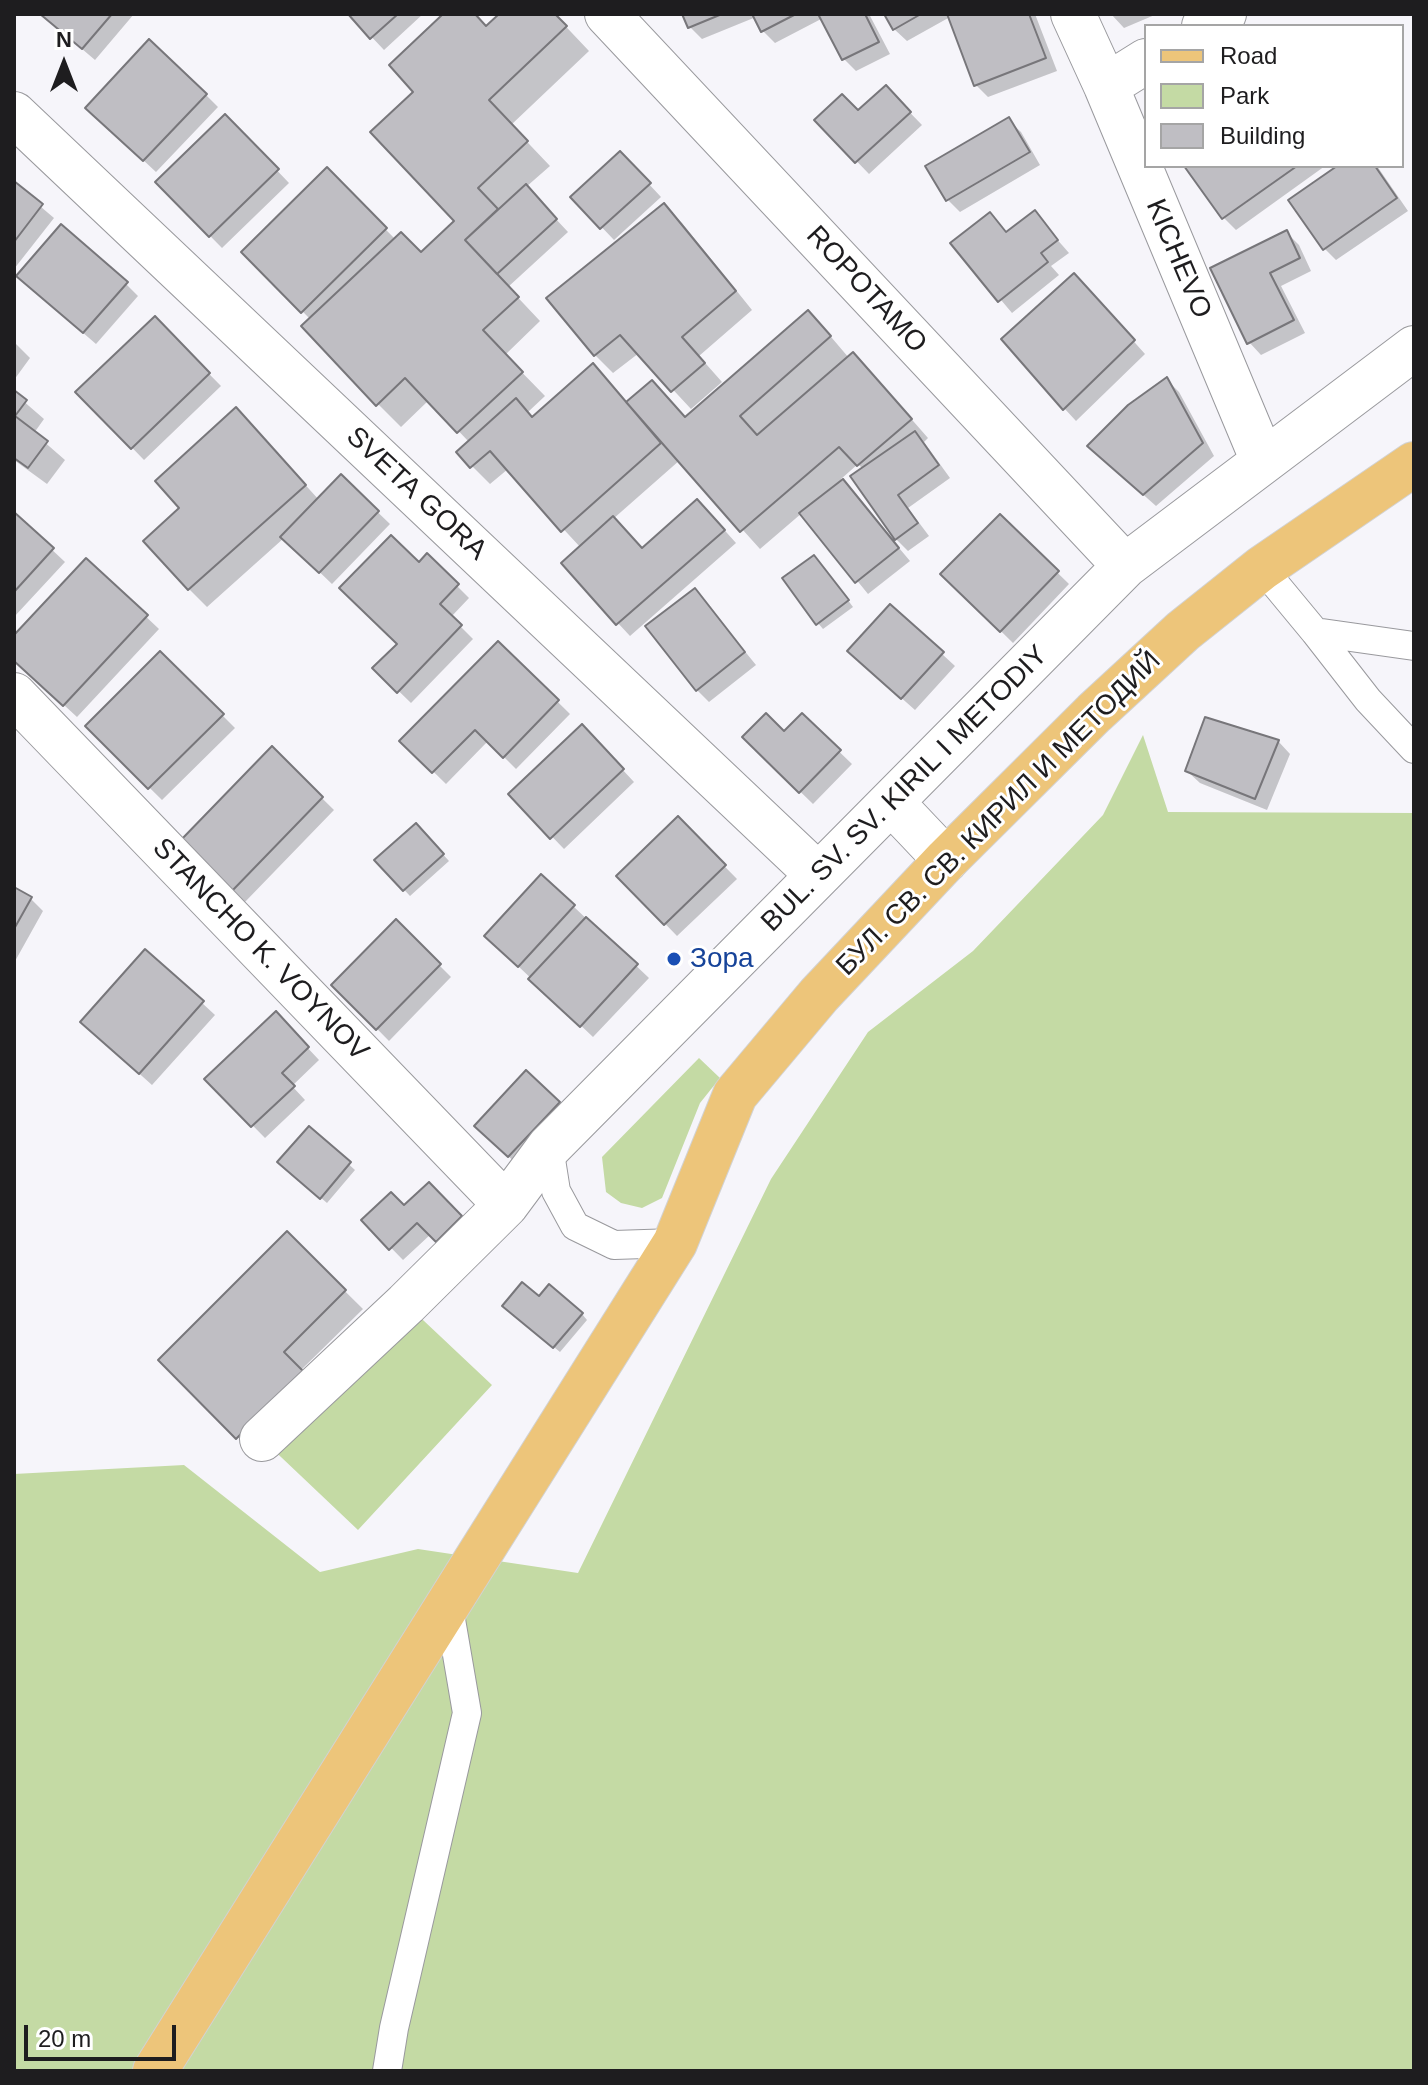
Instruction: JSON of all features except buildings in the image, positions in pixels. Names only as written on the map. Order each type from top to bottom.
[{"type":"main road","name":"БУЛ. СВ. СВ. КИРИЛ И МЕТОДИЙ","points":[[155,2071],[675,1243],[735,1095],[819,995],[946,860],[1171,641],[1262,568],[1414,464]]},
{"type":"street","name":"ROPOTAMO","points":[[607,14],[1125,566]]},
{"type":"street","name":"KICHEVO","points":[[1073,14],[1263,461]]},
{"type":"street","points":[[1106,86],[1144,62]]},
{"type":"street","name":"SVETA GORA","points":[[14,114],[818,875]]},
{"type":"street","name":"BUL. SV. SV. KIRIL I METODIY","points":[[262,1439],[506,1205],[549,1147],[1125,566],[1414,348]]},
{"type":"street","name":"STANCHO K. VOYNOV","points":[[14,695],[506,1205]]},
{"type":"street","points":[[892,803],[946,860]]},
{"type":"lane","points":[[1262,568],[1368,700],[1414,749]]},
{"type":"lane","points":[[1315,632],[1414,646]]},
{"type":"lane","points":[[549,1147],[556,1191],[575,1226],[614,1245],[675,1243]]},
{"type":"lane","points":[[387,2071],[394,2028],[467,1713],[448,1602]]},
{"type":"green space","points":[[1143,735],[1168,812],[1414,813],[1414,2071],[14,2071],[14,1474],[184,1465],[320,1572],[418,1549],[578,1573],[771,1179],[868,1032],[973,951],[1103,815]]},
{"type":"green space","points":[[699,1058],[720,1078],[700,1103],[662,1198],[642,1208],[621,1203],[606,1192],[602,1157]]},
{"type":"green space","points":[[406,1304],[492,1385],[358,1530],[262,1439]]},
{"type":"place","name":"Зора","points":[[674,959]]}]
